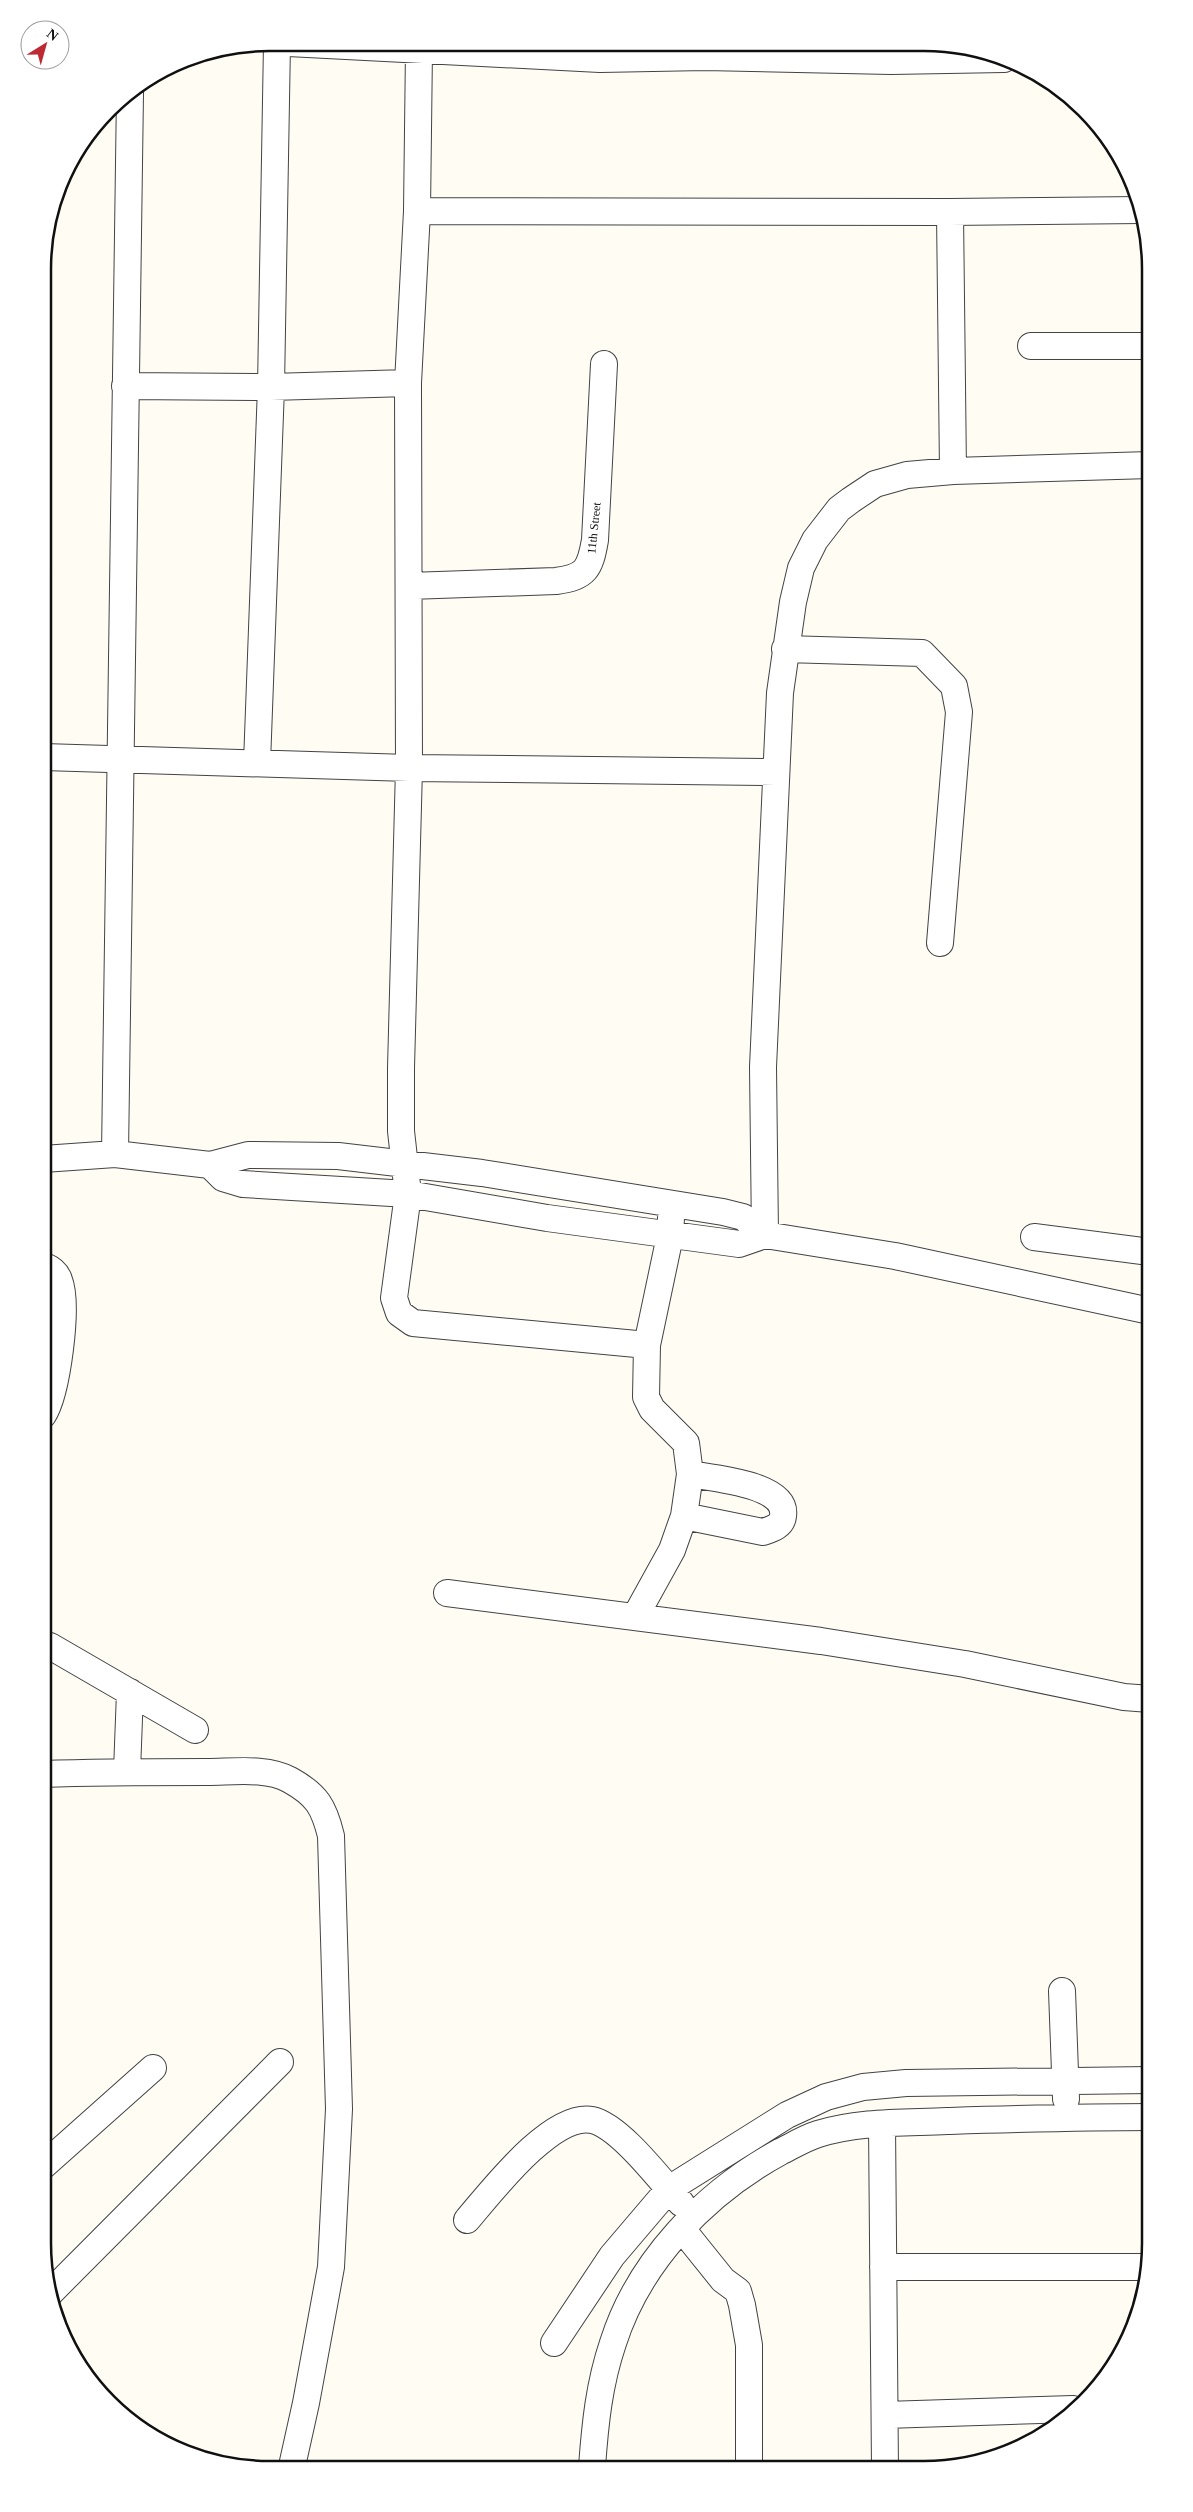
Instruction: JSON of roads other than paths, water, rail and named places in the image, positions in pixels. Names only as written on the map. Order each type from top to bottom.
[{"type":"street","points":[[258,763],[271,387],[277,51]]},
{"type":"street","points":[[419,51],[417,211],[408,383],[409,768],[401,1068],[402,1131],[408,1194],[394,1298],[396,1308],[407,1320],[432,1326],[647,1346]]},
{"type":"street","points":[[455,51],[600,59],[705,57],[891,61],[981,59]]},
{"type":"street","points":[[115,1154],[130,102]]},
{"type":"street","points":[[417,211],[950,212],[1133,210]]},
{"type":"street","points":[[950,212],[953,471]]},
{"type":"street","points":[[1031,346],[1142,346]]},
{"type":"street","name":"11th Street","points":[[409,586],[556,581],[579,577],[584,572],[592,556],[595,540],[604,364]]},
{"type":"street","points":[[125,386],[271,387],[408,383]]},
{"type":"street","points":[[765,1235],[763,1067],[775,772],[785,648],[801,568],[815,540],[839,509],[875,484],[907,475],[953,471],[1142,465]]},
{"type":"street","points":[[785,648],[922,653],[954,686],[960,712],[940,943]]},
{"type":"street","points":[[51,757],[409,768],[775,772]]},
{"type":"street","points":[[51,1158],[115,1154],[210,1165],[248,1155],[269,1153],[338,1156],[406,1163],[673,1203],[743,1217],[765,1235]]},
{"type":"street","points":[[210,1165],[223,1178],[243,1184],[408,1194],[547,1218],[740,1244],[765,1235],[895,1256],[1142,1309]]},
{"type":"street","points":[[635,1618],[672,1550],[684,1516],[690,1474],[686,1443],[652,1409],[646,1397],[647,1346],[670,1236],[673,1203]]},
{"type":"street","points":[[1034,1237],[1142,1251]]},
{"type":"street","points":[[51,1270],[57,1276],[62,1292],[61,1330],[51,1400]]},
{"type":"street","points":[[684,1516],[764,1532],[780,1524],[783,1516],[782,1506],[772,1495],[759,1487],[690,1474]]},
{"type":"street","points":[[446,1593],[840,1644],[965,1664],[1124,1697],[1142,1698]]},
{"type":"street","points":[[51,1647],[195,1730]]},
{"type":"street","points":[[127,1771],[130,1692]]},
{"type":"street","points":[[51,1774],[127,1771],[266,1773],[289,1779],[310,1794],[325,1811],[331,1836],[339,2109],[331,2267],[306,2403],[293,2461]]},
{"type":"street","points":[[1062,1991],[1067,2117]]},
{"type":"street","points":[[56,2287],[280,2062]]},
{"type":"street","points":[[51,2158],[153,2068]]},
{"type":"street","points":[[554,2343],[612,2256],[669,2189],[787,2114],[826,2097],[863,2088],[906,2083],[1142,2080]]},
{"type":"street","points":[[593,2461],[596,2413],[603,2377],[613,2341],[637,2286],[688,2222],[719,2192],[749,2169],[818,2134],[882,2124],[1067,2117],[1142,2117]]},
{"type":"street","points":[[467,2220],[532,2148],[553,2132],[577,2119],[593,2120],[624,2140],[669,2189],[723,2280],[738,2291],[749,2345],[749,2461]]},
{"type":"street","points":[[882,2124],[884,2461]]},
{"type":"street","points":[[884,2267],[1140,2267]]},
{"type":"street","points":[[885,2414],[1064,2409]]}]
